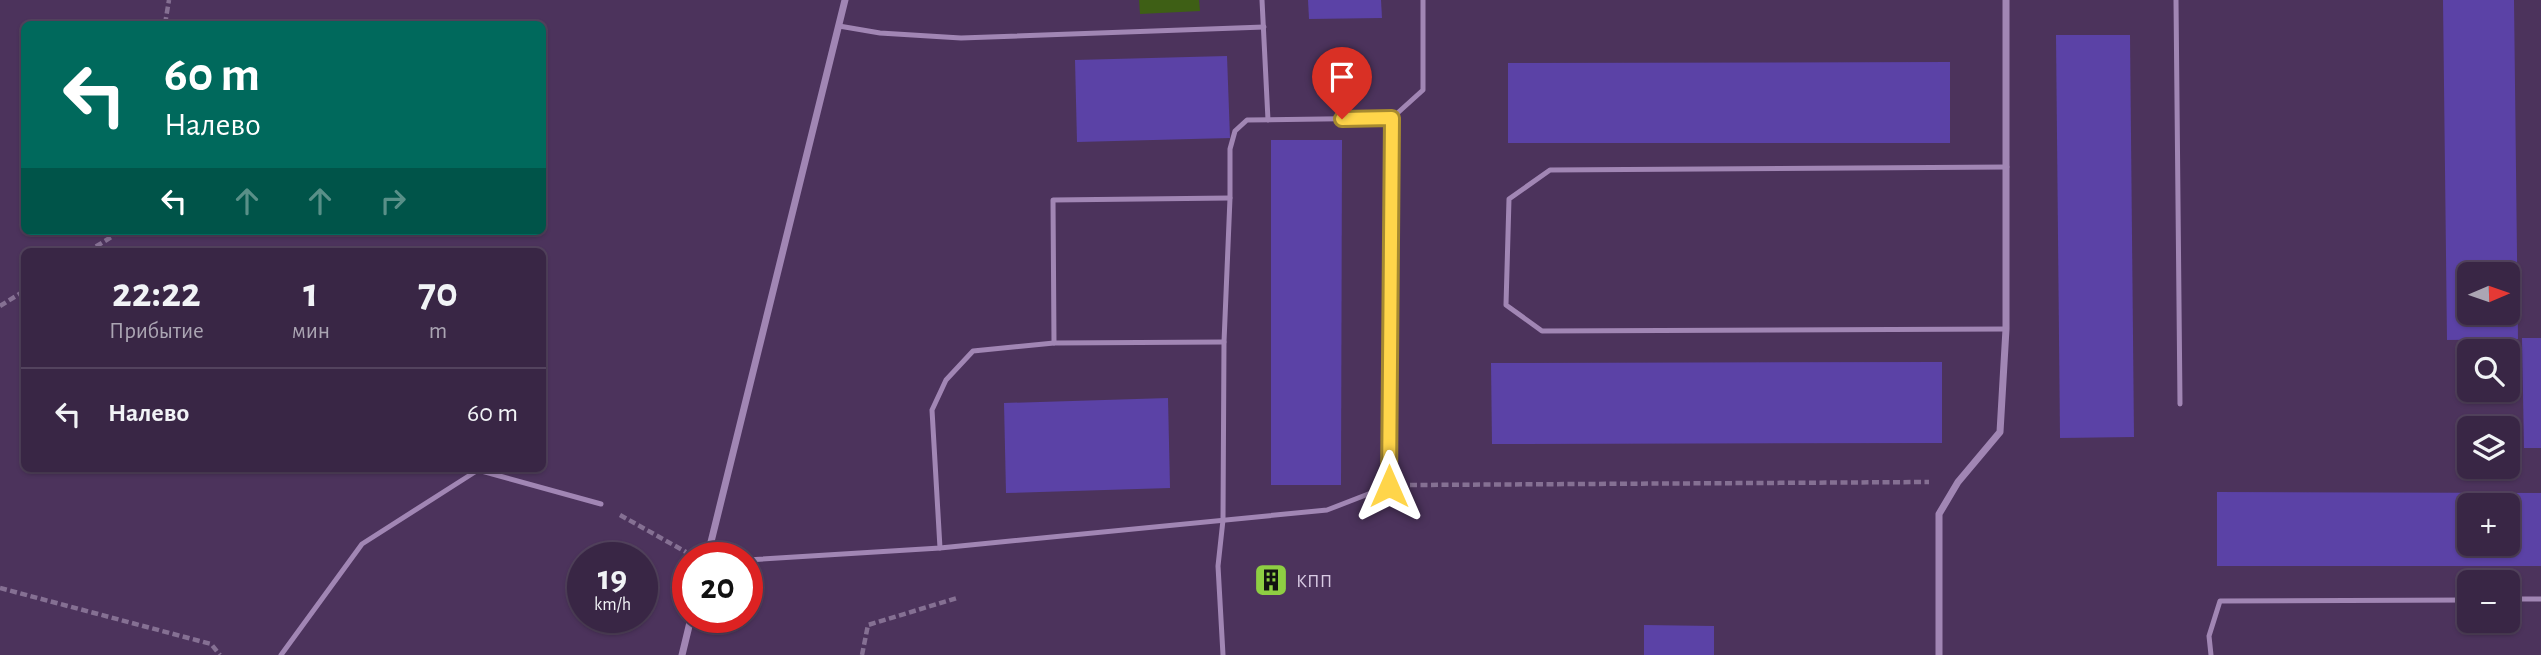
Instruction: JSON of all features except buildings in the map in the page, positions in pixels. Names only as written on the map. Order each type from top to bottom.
[{"type":"street","points":[[711,542],[845,0]]},
{"type":"street","points":[[1939,655],[1939,514],[1958,482],[2000,432],[2006,329],[2006,0]]},
{"type":"street","points":[[682,655],[687,633]]},
{"type":"lane","points":[[1262,0],[1268,120]]},
{"type":"lane","points":[[1223,655],[1219,566],[1223,520],[1224,342],[1230,149],[1235,131],[1247,120],[1392,118],[1423,90],[1423,0]]},
{"type":"lane","points":[[2176,0],[2180,404]]},
{"type":"lane","points":[[839,26],[880,33],[961,38],[1264,27]]},
{"type":"lane","points":[[763,559],[940,548],[1327,510],[1389,486],[1392,118]]},
{"type":"lane","points":[[2006,329],[1542,331],[1506,305],[1509,199],[1550,170],[2007,167]]},
{"type":"lane","points":[[1054,343],[1053,200],[1230,198]]},
{"type":"lane","points":[[940,548],[932,410],[946,380],[973,351],[1054,343],[1224,342]]},
{"type":"lane","points":[[281,655],[362,544],[475,472]]},
{"type":"lane","points":[[485,472],[601,504]]},
{"type":"lane","points":[[2520,599],[2541,599]]},
{"type":"lane","points":[[2211,655],[2209,636],[2220,601],[2457,600]]},
{"type":"path","points":[[166,21],[169,0]]},
{"type":"path","points":[[93,248],[115,235]]},
{"type":"path","points":[[0,306],[21,293]]},
{"type":"path","points":[[1389,486],[1958,482]]},
{"type":"path","points":[[601,504],[672,544]]},
{"type":"path","points":[[0,588],[211,644],[220,655]]},
{"type":"path","points":[[862,655],[868,625],[957,598]]},
{"type":"green space","points":[[1139,0],[1199,0],[1200,11],[1140,14]]},
{"type":"place","name":"КПП","points":[[1271,580]]},
{"type":"route","points":[[1342,119],[1392,118],[1389,486]]}]
